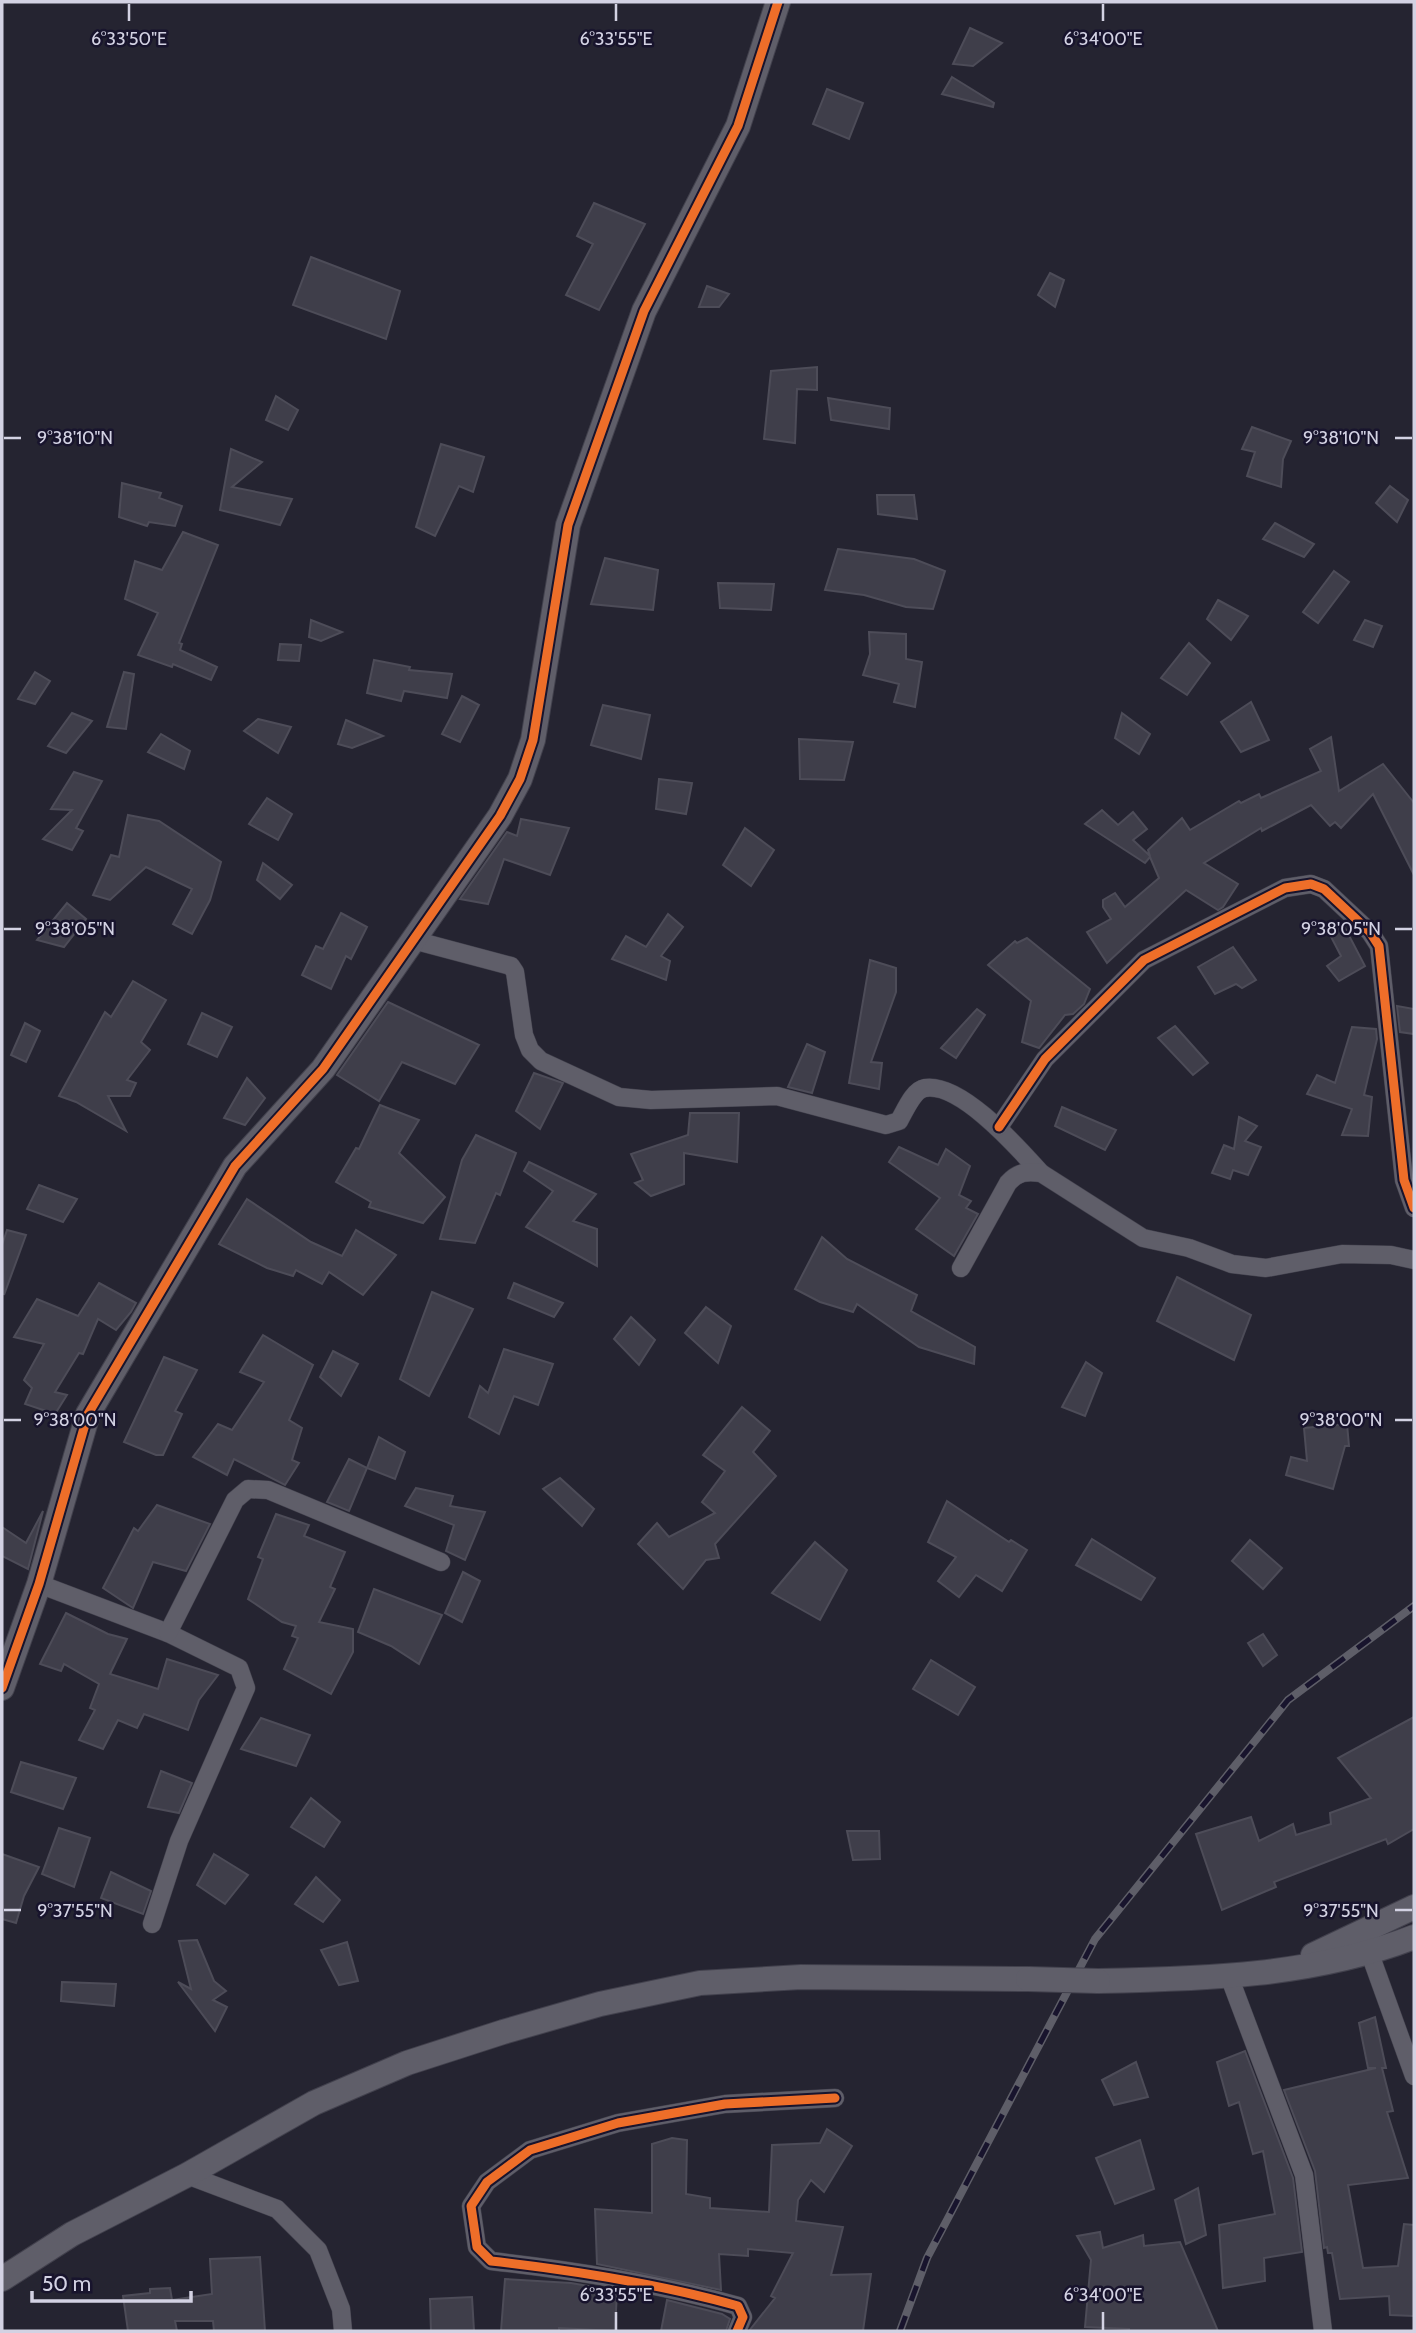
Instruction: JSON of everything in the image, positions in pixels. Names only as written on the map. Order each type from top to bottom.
[{"type":"street","points":[[2,1688],[39,1584],[88,1414],[235,1166],[323,1069],[500,816],[520,779],[533,740],[568,525],[644,311],[738,126],[778,2]]},
{"type":"street","points":[[999,1128],[1045,1059],[1144,960],[1285,888],[1311,884],[1324,889],[1370,932],[1379,946],[1404,1180],[1414,1208]]},
{"type":"street","points":[[413,940],[511,966],[515,972],[524,1034],[530,1050],[541,1061],[619,1097],[651,1100],[777,1096],[886,1125],[899,1121],[917,1091],[925,1087],[950,1095],[980,1111],[1041,1173],[1143,1238],[1189,1248],[1231,1264],[1266,1268],[1342,1254],[1391,1255],[1414,1260]]},
{"type":"street","points":[[961,1268],[1009,1183],[1017,1174],[1041,1173]]},
{"type":"street","points":[[169,1633],[235,1500],[248,1489],[268,1490],[441,1562]]},
{"type":"street","points":[[39,1584],[169,1633],[239,1668],[246,1688],[179,1841],[152,1924]]},
{"type":"street","points":[[1276,1968],[1315,1955],[1414,1907]]},
{"type":"street","points":[[2,2279],[72,2234],[187,2175],[314,2103],[407,2063],[600,2004],[700,1983],[776,1979],[1098,1981],[1229,1976],[1323,1964],[1370,1954],[1414,1937]]},
{"type":"street","points":[[1370,1954],[1414,2076]]},
{"type":"street","points":[[1229,1976],[1304,2175],[1323,2331]]},
{"type":"street","points":[[737,2331],[743,2318],[738,2306],[710,2298],[559,2268],[491,2261],[477,2247],[471,2206],[486,2182],[530,2150],[618,2123],[725,2104],[835,2098]]},
{"type":"street","points":[[187,2175],[277,2209],[317,2250],[341,2309],[343,2331]]},
{"type":"building","points":[[970,28],[1002,43],[973,66],[953,64]]},
{"type":"building","points":[[952,77],[994,103],[993,107],[942,94]]},
{"type":"building","points":[[827,89],[863,103],[849,139],[813,124]]},
{"type":"building","points":[[594,203],[645,224],[599,310],[566,295],[593,244],[577,236]]},
{"type":"building","points":[[311,257],[400,291],[386,339],[293,305]]},
{"type":"building","points":[[1050,273],[1064,280],[1055,307],[1038,295]]},
{"type":"building","points":[[707,286],[729,294],[719,307],[699,307]]},
{"type":"building","points":[[817,367],[817,390],[797,389],[795,443],[764,439],[771,371]]},
{"type":"building","points":[[276,396],[298,410],[288,430],[266,420]]},
{"type":"building","points":[[828,398],[890,408],[889,429],[831,420]]},
{"type":"building","points":[[1252,427],[1291,441],[1283,459],[1281,487],[1247,476],[1255,452],[1242,449]]},
{"type":"building","points":[[441,444],[484,457],[473,492],[459,486],[435,536],[416,527]]},
{"type":"building","points":[[231,449],[262,462],[232,487],[292,499],[280,525],[220,510]]},
{"type":"building","points":[[122,483],[161,493],[159,498],[182,506],[175,526],[149,522],[147,526],[119,517]]},
{"type":"building","points":[[1390,486],[1408,500],[1397,522],[1376,503]]},
{"type":"building","points":[[877,495],[914,495],[917,519],[878,514]]},
{"type":"building","points":[[1275,523],[1314,544],[1304,557],[1263,539]]},
{"type":"building","points":[[183,532],[218,545],[179,643],[182,644],[180,650],[217,667],[211,680],[173,664],[172,667],[138,655],[158,613],[125,599],[135,561],[162,570]]},
{"type":"building","points":[[838,549],[914,559],[945,571],[933,609],[906,607],[864,595],[825,590]]},
{"type":"building","points":[[605,558],[658,570],[653,610],[591,604]]},
{"type":"building","points":[[1334,571],[1349,582],[1318,623],[1303,612]]},
{"type":"building","points":[[718,583],[774,584],[771,610],[720,608]]},
{"type":"building","points":[[1218,600],[1248,616],[1231,640],[1207,619]]},
{"type":"building","points":[[311,620],[342,632],[321,641],[309,637]]},
{"type":"building","points":[[1365,620],[1382,626],[1373,647],[1354,640]]},
{"type":"building","points":[[869,632],[906,634],[906,659],[922,662],[915,707],[894,702],[899,684],[863,675],[870,654]]},
{"type":"building","points":[[1189,643],[1210,663],[1187,695],[1161,678]]},
{"type":"building","points":[[280,644],[301,645],[299,661],[278,660]]},
{"type":"building","points":[[374,660],[410,667],[409,670],[452,674],[447,698],[404,691],[401,701],[367,693]]},
{"type":"building","points":[[35,672],[50,681],[35,704],[18,699]]},
{"type":"building","points":[[124,672],[134,674],[126,729],[107,727]]},
{"type":"building","points":[[462,696],[479,705],[460,742],[442,734]]},
{"type":"building","points":[[1251,702],[1269,740],[1241,752],[1221,722]]},
{"type":"building","points":[[603,705],[650,715],[641,759],[591,745]]},
{"type":"building","points":[[72,713],[92,721],[66,753],[48,746]]},
{"type":"building","points":[[1122,713],[1150,734],[1139,754],[1115,738]]},
{"type":"building","points":[[258,719],[291,727],[278,753],[244,731]]},
{"type":"building","points":[[346,720],[383,736],[352,748],[338,744]]},
{"type":"building","points":[[161,734],[190,751],[184,769],[148,752]]},
{"type":"building","points":[[1331,737],[1339,791],[1383,764],[1414,803],[1414,875],[1373,794],[1341,828],[1335,822],[1330,826],[1311,805],[1262,831],[1261,828],[1204,863],[1238,884],[1223,907],[1218,910],[1186,890],[1107,963],[1087,932],[1111,919],[1103,907],[1103,900],[1115,893],[1125,907],[1159,878],[1150,857],[1145,863],[1085,824],[1102,810],[1118,825],[1133,812],[1147,829],[1133,840],[1150,856],[1148,850],[1182,818],[1190,830],[1239,801],[1241,803],[1259,794],[1261,798],[1321,771],[1310,749]]},
{"type":"building","points":[[799,739],[853,742],[844,780],[800,779]]},
{"type":"building","points":[[74,772],[102,781],[76,828],[83,831],[72,850],[43,839],[72,810],[51,809]]},
{"type":"building","points":[[659,779],[692,783],[686,814],[656,809]]},
{"type":"building","points":[[267,798],[292,814],[278,840],[249,824]]},
{"type":"building","points":[[128,815],[159,821],[221,862],[210,900],[192,934],[173,924],[192,889],[146,867],[110,900],[93,895],[111,855],[119,857]]},
{"type":"building","points":[[521,819],[569,828],[550,875],[504,859],[488,904],[460,899],[507,832],[517,836]]},
{"type":"building","points":[[745,828],[774,850],[751,886],[723,865]]},
{"type":"building","points":[[263,863],[292,885],[280,899],[257,880]]},
{"type":"building","points":[[67,903],[86,919],[64,947],[37,940]]},
{"type":"building","points":[[341,913],[367,927],[351,959],[346,956],[331,989],[302,975],[316,946],[323,949]]},
{"type":"building","points":[[668,914],[683,927],[661,956],[670,961],[666,980],[612,959],[626,936],[646,947]]},
{"type":"building","points":[[1343,924],[1365,966],[1339,981],[1327,966],[1341,956],[1328,931]]},
{"type":"building","points":[[1027,938],[1090,989],[1084,1004],[1073,1014],[1065,1015],[1039,1048],[1022,1042],[1031,1001],[988,965],[1015,941],[1017,943]]},
{"type":"building","points":[[1233,947],[1256,980],[1242,988],[1236,984],[1215,994],[1198,967]]},
{"type":"building","points":[[870,960],[896,968],[896,992],[871,1062],[882,1063],[879,1089],[849,1083]]},
{"type":"building","points":[[133,981],[166,1000],[141,1042],[150,1050],[127,1080],[136,1083],[130,1096],[108,1096],[126,1131],[76,1102],[59,1096],[105,1012],[111,1017]]},
{"type":"building","points":[[388,1002],[479,1045],[455,1084],[402,1062],[379,1101],[337,1075]]},
{"type":"building","points":[[1397,1006],[1414,1009],[1414,1034],[1400,1032]]},
{"type":"building","points":[[977,1009],[985,1015],[956,1058],[941,1048]]},
{"type":"building","points":[[202,1013],[232,1027],[217,1057],[188,1044]]},
{"type":"building","points":[[25,1023],[40,1031],[26,1062],[11,1055]]},
{"type":"building","points":[[1175,1026],[1208,1063],[1193,1075],[1158,1038]]},
{"type":"building","points":[[1352,1027],[1376,1029],[1377,1039],[1364,1095],[1372,1097],[1368,1136],[1342,1135],[1352,1109],[1307,1094],[1317,1075],[1335,1083]]},
{"type":"building","points":[[807,1044],[825,1052],[812,1093],[788,1087]]},
{"type":"building","points":[[534,1073],[563,1083],[540,1129],[516,1111]]},
{"type":"building","points":[[247,1078],[265,1098],[245,1125],[224,1118]]},
{"type":"building","points":[[380,1105],[419,1120],[399,1153],[445,1197],[423,1223],[369,1207],[371,1202],[336,1182],[356,1148],[359,1149]]},
{"type":"building","points":[[1062,1107],[1116,1130],[1105,1150],[1055,1126]]},
{"type":"building","points":[[690,1113],[739,1113],[737,1162],[684,1153],[684,1184],[651,1196],[635,1183],[643,1180],[631,1154],[688,1135]]},
{"type":"building","points":[[1239,1117],[1257,1126],[1245,1141],[1261,1147],[1248,1175],[1233,1170],[1230,1179],[1212,1173],[1224,1145],[1234,1149]]},
{"type":"building","points":[[476,1135],[516,1153],[500,1195],[496,1193],[475,1243],[440,1239],[462,1160]]},
{"type":"building","points":[[899,1147],[938,1165],[946,1149],[970,1166],[959,1195],[971,1201],[966,1208],[978,1214],[954,1256],[916,1229],[940,1198],[889,1162]]},
{"type":"building","points":[[529,1162],[596,1194],[573,1221],[597,1229],[597,1266],[526,1227],[553,1191],[524,1171]]},
{"type":"building","points":[[39,1185],[77,1199],[63,1222],[27,1209]]},
{"type":"building","points":[[247,1199],[311,1242],[342,1256],[356,1230],[396,1255],[363,1295],[329,1272],[322,1284],[296,1270],[293,1276],[267,1268],[219,1244]]},
{"type":"building","points":[[7,1230],[26,1235],[4,1295],[2,1245]]},
{"type":"building","points":[[822,1237],[847,1259],[917,1295],[911,1311],[975,1347],[974,1364],[919,1347],[857,1304],[853,1312],[820,1302],[795,1289]]},
{"type":"building","points":[[1177,1277],[1251,1315],[1234,1360],[1157,1321]]},
{"type":"building","points":[[99,1283],[136,1303],[131,1312],[116,1330],[98,1319],[83,1354],[79,1353],[55,1392],[67,1395],[55,1414],[25,1404],[32,1388],[24,1380],[44,1344],[14,1337],[37,1299],[78,1316]]},
{"type":"building","points":[[514,1283],[563,1303],[554,1317],[508,1298]]},
{"type":"building","points":[[432,1292],[473,1309],[429,1396],[400,1379]]},
{"type":"building","points":[[706,1307],[731,1326],[718,1363],[685,1333]]},
{"type":"building","points":[[631,1317],[655,1340],[639,1365],[614,1339]]},
{"type":"building","points":[[263,1335],[313,1365],[289,1420],[302,1428],[292,1460],[299,1463],[285,1485],[234,1459],[227,1475],[193,1457],[218,1424],[232,1430],[264,1382],[240,1372]]},
{"type":"building","points":[[504,1349],[553,1364],[538,1405],[514,1396],[499,1434],[469,1417],[480,1386],[488,1393]]},
{"type":"building","points":[[333,1351],[358,1364],[341,1396],[320,1377]]},
{"type":"building","points":[[164,1357],[197,1370],[175,1411],[182,1414],[163,1455],[156,1455],[124,1442]]},
{"type":"building","points":[[1086,1362],[1102,1373],[1085,1416],[1062,1407]]},
{"type":"building","points":[[742,1407],[770,1431],[753,1452],[776,1476],[715,1544],[719,1558],[706,1560],[683,1589],[638,1544],[657,1523],[669,1537],[715,1513],[702,1502],[725,1471],[703,1455]]},
{"type":"building","points":[[1347,1424],[1349,1446],[1345,1446],[1333,1489],[1286,1475],[1291,1457],[1307,1461],[1304,1428]]},
{"type":"building","points":[[379,1437],[405,1452],[395,1479],[367,1468]]},
{"type":"building","points":[[349,1459],[367,1468],[349,1511],[327,1502]]},
{"type":"building","points":[[560,1478],[594,1509],[582,1526],[543,1489]]},
{"type":"building","points":[[416,1488],[453,1496],[450,1506],[485,1512],[465,1560],[446,1551],[454,1525],[405,1506]]},
{"type":"building","points":[[947,1501],[1009,1542],[1011,1540],[1027,1550],[1002,1591],[976,1575],[959,1597],[938,1581],[956,1557],[928,1542]]},
{"type":"building","points":[[157,1505],[210,1524],[186,1571],[153,1562],[133,1608],[103,1588],[134,1528],[138,1531]]},
{"type":"building","points":[[43,1511],[28,1569],[2,1556],[2,1527],[26,1543]]},
{"type":"building","points":[[276,1514],[309,1525],[304,1536],[345,1552],[330,1587],[335,1589],[319,1622],[353,1629],[353,1652],[331,1694],[284,1669],[298,1638],[292,1636],[296,1626],[282,1622],[248,1599],[263,1559],[258,1557]]},
{"type":"building","points":[[1092,1539],[1155,1578],[1141,1600],[1076,1565]]},
{"type":"building","points":[[1250,1540],[1282,1568],[1263,1589],[1232,1561]]},
{"type":"building","points":[[815,1542],[847,1570],[820,1620],[772,1593]]},
{"type":"building","points":[[463,1572],[480,1581],[462,1622],[445,1613]]},
{"type":"building","points":[[374,1589],[442,1615],[419,1664],[391,1646],[358,1632]]},
{"type":"building","points":[[66,1613],[108,1634],[127,1639],[110,1674],[158,1689],[167,1659],[218,1675],[199,1700],[188,1730],[144,1714],[137,1728],[118,1720],[103,1749],[79,1740],[95,1710],[90,1708],[99,1684],[64,1664],[61,1671],[40,1664]]},
{"type":"building","points":[[1263,1634],[1277,1655],[1263,1666],[1248,1643]]},
{"type":"building","points":[[931,1660],[975,1687],[958,1715],[913,1689]]},
{"type":"building","points":[[1414,1717],[1414,1829],[1388,1844],[1386,1839],[1274,1882],[1276,1887],[1222,1910],[1196,1834],[1251,1817],[1259,1841],[1293,1824],[1296,1835],[1331,1824],[1330,1813],[1371,1798],[1338,1758]]},
{"type":"building","points":[[261,1718],[310,1735],[296,1766],[241,1749]]},
{"type":"building","points":[[21,1762],[76,1778],[63,1809],[11,1792]]},
{"type":"building","points":[[161,1771],[192,1783],[179,1813],[148,1807]]},
{"type":"building","points":[[311,1798],[340,1822],[324,1847],[291,1827]]},
{"type":"building","points":[[59,1828],[90,1838],[74,1887],[42,1874]]},
{"type":"building","points":[[847,1831],[879,1831],[880,1859],[853,1860]]},
{"type":"building","points":[[2,1854],[39,1867],[24,1896],[16,1923],[2,1919]]},
{"type":"building","points":[[214,1854],[248,1875],[225,1904],[197,1885]]},
{"type":"building","points":[[111,1872],[151,1891],[143,1914],[101,1898]]},
{"type":"building","points":[[316,1877],[340,1900],[323,1922],[295,1904]]},
{"type":"building","points":[[197,1940],[214,1981],[226,1991],[213,2000],[227,2007],[215,2031],[178,1982],[191,1989],[179,1941]]},
{"type":"building","points":[[347,1942],[358,1981],[339,1985],[321,1950]]},
{"type":"building","points":[[62,1982],[116,1984],[114,2006],[61,2001]]},
{"type":"building","points":[[1375,2017],[1386,2068],[1382,2068],[1393,2111],[1387,2112],[1408,2178],[1348,2185],[1363,2268],[1398,2266],[1404,2224],[1414,2225],[1414,2316],[1390,2315],[1389,2296],[1340,2299],[1332,2253],[1328,2253],[1327,2247],[1324,2248],[1315,2171],[1284,2090],[1376,2068],[1368,2068],[1359,2023]]},
{"type":"building","points":[[1245,2051],[1293,2178],[1302,2252],[1264,2258],[1265,2281],[1223,2288],[1219,2225],[1275,2214],[1263,2151],[1253,2154],[1239,2102],[1229,2106],[1217,2062]]},
{"type":"building","points":[[1136,2062],[1148,2097],[1114,2105],[1102,2080]]},
{"type":"building","points":[[827,2129],[852,2146],[824,2192],[811,2180],[798,2200],[796,2221],[843,2227],[831,2275],[871,2274],[863,2331],[749,2331],[775,2298],[771,2296],[793,2253],[748,2249],[748,2256],[719,2254],[721,2290],[597,2264],[595,2209],[652,2213],[652,2144],[672,2138],[687,2140],[686,2194],[710,2198],[710,2208],[769,2212],[772,2145],[820,2143]]},
{"type":"building","points":[[1140,2140],[1154,2189],[1115,2204],[1096,2158]]},
{"type":"building","points":[[1198,2188],[1206,2235],[1186,2244],[1175,2200]]},
{"type":"building","points":[[1100,2232],[1103,2248],[1143,2235],[1144,2246],[1180,2242],[1218,2331],[1129,2331],[1085,2327],[1091,2260],[1077,2236]]},
{"type":"building","points":[[260,2257],[265,2331],[214,2331],[213,2321],[175,2321],[177,2331],[128,2331],[123,2296],[150,2293],[150,2289],[170,2288],[172,2300],[212,2294],[210,2259]]},
{"type":"building","points":[[505,2279],[571,2283],[617,2291],[615,2331],[559,2328],[559,2331],[501,2331]]},
{"type":"building","points":[[472,2297],[474,2331],[431,2331],[430,2299]]},
{"type":"building","points":[[667,2300],[722,2314],[730,2319],[726,2331],[661,2331]]},
{"type":"railway","points":[[900,2331],[927,2258],[1095,1939],[1288,1700],[1414,1606]]},
{"type":"cycle path","points":[[2,1688],[39,1584],[88,1414],[235,1166],[323,1069],[500,816],[520,779],[533,740],[568,525],[644,311],[738,126],[778,2]]},
{"type":"cycle path","points":[[999,1127],[1045,1059],[1144,960],[1285,888],[1311,884],[1324,889],[1370,932],[1379,946],[1404,1180],[1414,1208]]},
{"type":"cycle path","points":[[737,2331],[743,2317],[738,2306],[615,2279],[491,2261],[477,2247],[471,2206],[487,2182],[530,2150],[618,2123],[725,2104],[835,2098]]}]
